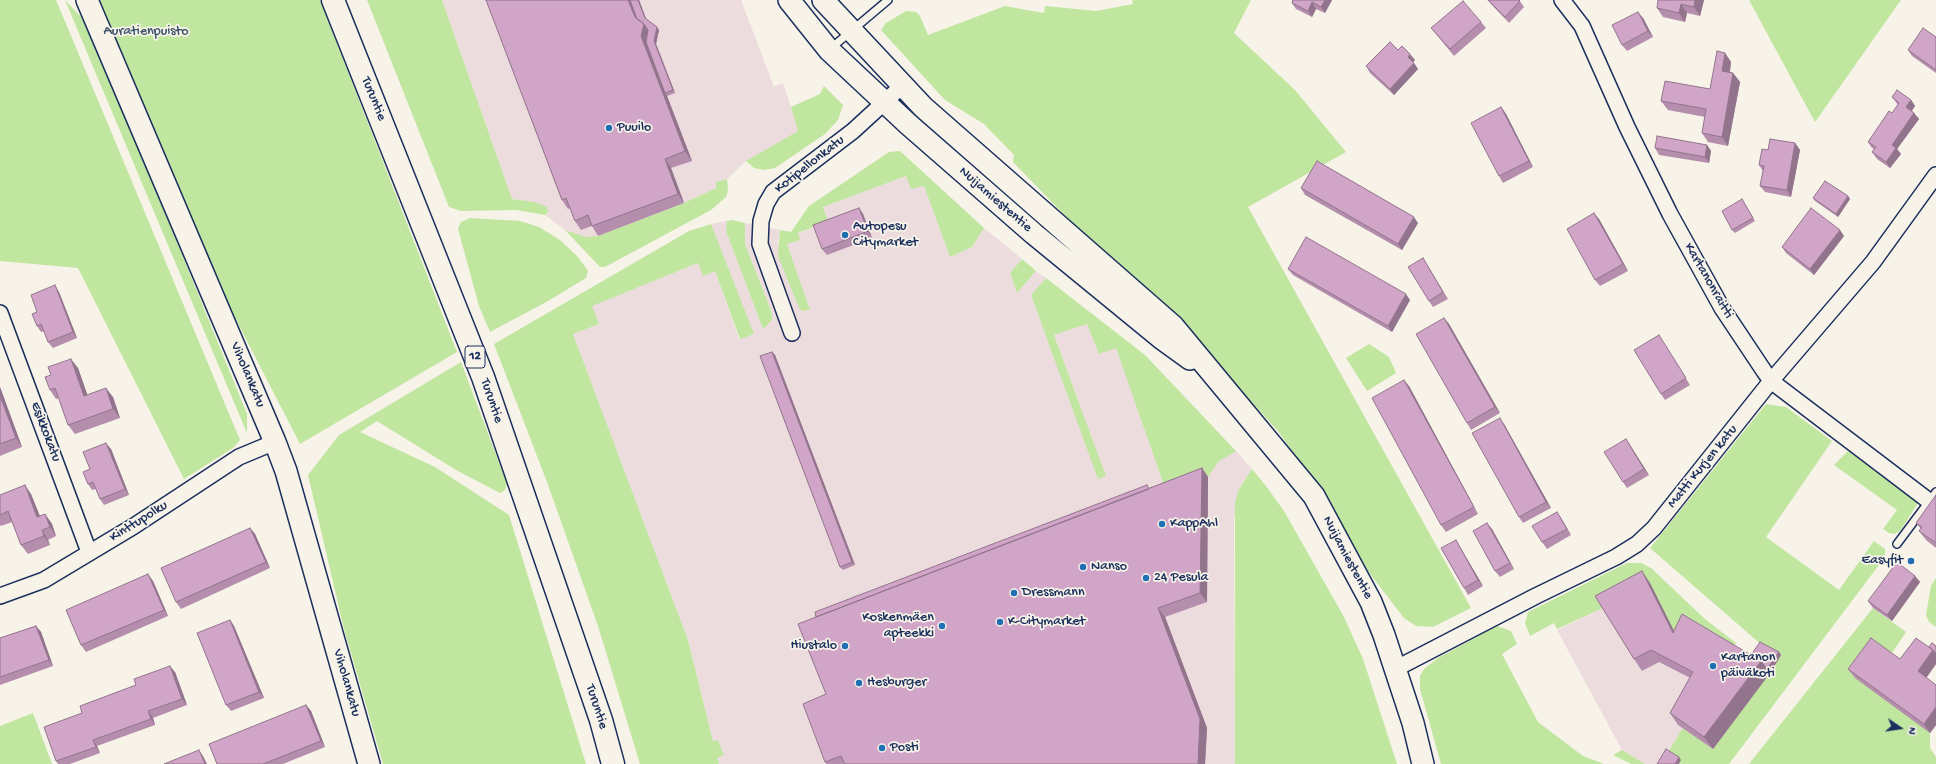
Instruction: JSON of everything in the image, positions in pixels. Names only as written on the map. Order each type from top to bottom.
[{"type":"highway","name":"Turuntie","points":[[333,0],[483,377],[601,720],[613,764]]},
{"type":"main road","name":"Viholankatu","points":[[87,0],[286,471],[369,764]]},
{"type":"main road","name":"Nuijamiestentie","points":[[790,0],[829,50],[885,103],[1034,234],[1161,338],[1219,381]]},
{"type":"main road","name":"Nuijamiestentie","points":[[823,0],[851,32],[923,107],[1173,326],[1314,496],[1371,602],[1413,723],[1423,764]]},
{"type":"street","name":"Kartanonraitti","points":[[1562,0],[1582,26],[1627,127],[1668,211],[1722,308],[1771,381],[1932,496]]},
{"type":"street","name":"Kotipellonkatu","points":[[792,334],[760,244],[761,221],[766,204],[773,192],[853,131],[902,86]]},
{"type":"street","name":"Matti Kurjen katu","points":[[1395,669],[1536,596],[1616,557],[1637,544],[1654,528],[1771,381],[1873,262],[1936,175]]},
{"type":"street","name":"Esikkokatu","points":[[0,313],[89,552]]},
{"type":"street","name":"Kinttupolku","points":[[0,596],[44,580],[134,526],[239,457],[275,442]]},
{"type":"lane","points":[[829,50],[888,0]]},
{"type":"lane","points":[[1897,544],[1932,496]]},
{"type":"shaded area","points":[[442,0],[741,0],[774,87],[783,83],[799,131],[746,161],[727,179],[716,182],[716,188],[684,203],[594,237],[586,237],[565,230],[545,215],[548,212],[534,202],[512,199]]},
{"type":"shaded area","points":[[906,176],[924,186],[950,257],[972,247],[984,228],[1022,259],[1010,273],[1017,293],[1036,271],[1046,278],[1031,295],[1047,338],[1106,476],[1054,335],[1087,324],[1099,354],[1116,347],[1167,494],[1208,477],[1218,462],[1236,451],[1252,469],[1239,489],[1234,519],[1235,764],[719,764],[717,758],[724,755],[713,741],[688,640],[573,334],[599,324],[591,306],[698,263],[715,271],[739,339],[753,334],[711,224],[727,221],[726,231],[763,329],[772,313],[745,244],[745,223],[780,230],[778,243],[810,310],[787,244],[797,234],[828,221],[823,207]]},
{"type":"shaded area","points":[[1603,608],[1659,662],[1701,684],[1678,725],[1683,728],[1661,764],[1645,764],[1622,750],[1557,630]]},
{"type":"green space","points":[[0,0],[56,0],[240,440],[233,448],[184,479],[78,268],[0,261]]},
{"type":"green space","points":[[65,0],[83,19],[161,203],[247,414],[247,433]]},
{"type":"green space","name":"Auratienpuisto","points":[[99,0],[320,0],[457,352],[300,444],[230,308]]},
{"type":"green space","points":[[367,0],[442,0],[512,199],[534,202],[547,207],[548,212],[545,215],[516,210],[461,211],[449,207]]},
{"type":"green space","points":[[1132,0],[1251,0],[1234,33],[1295,90],[1346,152],[1248,207],[1471,608],[1433,627],[1416,626],[1404,618],[1364,566],[1316,486],[1278,431],[1178,321],[1079,230],[1013,162],[1014,155],[984,124],[945,100],[881,30],[886,23],[906,11],[916,12],[920,16],[928,35],[1005,6],[1044,13],[1045,6],[1096,11],[1133,4]]},
{"type":"green space","points":[[1749,0],[1901,0],[1815,122]]},
{"type":"green space","points":[[824,86],[843,105],[838,120],[825,134],[775,168],[764,170],[754,168],[746,161],[798,131],[791,107],[820,94]]},
{"type":"green space","points":[[900,151],[984,228],[972,247],[950,257],[924,186],[911,189],[906,176],[823,207],[828,221],[798,233],[800,240],[787,244],[810,310],[803,311],[799,308],[778,256],[780,230],[791,232],[809,206],[889,152]]},
{"type":"green space","points":[[727,179],[728,190],[726,197],[711,210],[605,267],[600,267],[565,230],[586,237],[598,236],[684,203],[716,188],[716,182]]},
{"type":"green space","points":[[470,218],[520,221],[539,227],[560,240],[578,257],[588,271],[586,278],[548,301],[490,332],[479,306],[458,229],[461,222]]},
{"type":"green space","points":[[732,220],[745,223],[745,244],[772,313],[772,320],[763,329],[726,231],[727,221]]},
{"type":"green space","points":[[711,224],[754,334],[740,339],[715,271],[703,276],[698,263],[592,306],[599,324],[573,334],[688,640],[713,741],[718,740],[724,755],[717,758],[719,764],[640,764],[598,626],[547,482],[494,344],[689,231]]},
{"type":"green space","points":[[1022,259],[1036,271],[1017,293],[1010,273]]},
{"type":"green space","points":[[1046,278],[1145,355],[1236,451],[1218,462],[1208,477],[1167,494],[1116,348],[1099,354],[1087,324],[1054,335],[1106,476],[1098,479],[1031,295]]},
{"type":"green space","points":[[1369,344],[1389,357],[1396,373],[1367,391],[1346,358]]},
{"type":"green space","points":[[461,362],[507,484],[505,490],[500,493],[456,470],[377,421],[360,432],[435,467],[509,515],[586,764],[383,764],[344,629],[308,475],[339,435]]},
{"type":"green space","points":[[1766,404],[1786,407],[1832,441],[1766,537],[1839,590],[1874,541],[1885,549],[1885,557],[1729,764],[1679,764],[1681,760],[1668,752],[1683,728],[1713,749],[1781,655],[1763,646],[1650,548]]},
{"type":"green space","points":[[1848,451],[1918,503],[1900,531],[1894,534],[1883,529],[1897,510],[1834,465]]},
{"type":"green space","points":[[1252,469],[1284,511],[1344,617],[1363,659],[1397,764],[1235,764],[1235,502],[1239,489]]},
{"type":"green space","points":[[1627,563],[1641,563],[1651,568],[1705,619],[1736,643],[1731,650],[1681,645],[1603,608],[1557,629],[1554,623],[1530,636],[1525,623],[1528,612]]},
{"type":"green space","points":[[1936,578],[1936,627],[1929,622],[1926,615],[1931,586]]},
{"type":"green space","points":[[1873,608],[1906,632],[1890,656],[1930,733],[1930,748],[1936,757],[1936,764],[1749,764]]},
{"type":"green space","points":[[1497,626],[1511,631],[1517,644],[1502,654],[1538,722],[1583,756],[1604,764],[1441,764],[1420,689],[1420,676],[1424,669],[1438,658]]},
{"type":"green space","points":[[33,713],[52,764],[0,764],[0,726]]},
{"type":"green space","points":[[1622,750],[1645,764],[1631,764],[1613,755]]},
{"type":"building","name":"Puuilo","points":[[486,0],[628,0],[635,17],[644,24],[641,36],[685,151],[665,159],[678,194],[592,226],[588,215],[575,221],[566,198],[562,200]]},
{"type":"building","points":[[630,0],[638,0],[645,18],[657,27],[654,41],[673,90],[665,93],[646,42],[648,30],[644,24],[637,19]]},
{"type":"building","points":[[1293,0],[1325,0],[1321,7],[1312,2],[1308,11],[1292,3]]},
{"type":"building","points":[[1488,0],[1519,0],[1520,1],[1505,17]]},
{"type":"building","points":[[1658,0],[1695,0],[1694,7],[1681,4],[1679,13],[1657,8]]},
{"type":"building","points":[[1463,1],[1481,22],[1450,49],[1431,28]]},
{"type":"building","points":[[1638,12],[1648,31],[1622,45],[1612,25]]},
{"type":"building","points":[[1923,28],[1936,37],[1936,70],[1908,50]]},
{"type":"building","points":[[1390,42],[1398,50],[1402,46],[1410,54],[1408,57],[1414,63],[1390,89],[1366,66]]},
{"type":"building","points":[[1717,51],[1725,53],[1722,71],[1733,73],[1722,137],[1702,133],[1706,109],[1661,101],[1665,81],[1710,89]]},
{"type":"building","points":[[1897,90],[1911,100],[1906,107],[1914,113],[1892,145],[1896,148],[1886,162],[1872,152],[1876,147],[1868,142],[1889,111],[1892,113],[1899,103],[1892,97]]},
{"type":"building","points":[[1501,107],[1529,161],[1499,176],[1471,123]]},
{"type":"building","points":[[1657,136],[1707,145],[1705,157],[1655,148]]},
{"type":"building","points":[[1770,139],[1795,143],[1787,190],[1760,186],[1764,166],[1759,165],[1762,149],[1768,150]]},
{"type":"building","points":[[1317,161],[1414,217],[1398,244],[1301,188]]},
{"type":"building","points":[[1825,181],[1848,196],[1836,214],[1813,198]]},
{"type":"building","points":[[1742,199],[1753,218],[1732,230],[1722,211]]},
{"type":"building","name":"Autopesu Citymarket","points":[[859,208],[868,231],[822,249],[813,225]]},
{"type":"building","points":[[1811,208],[1840,230],[1810,269],[1782,247]]},
{"type":"building","points":[[1594,213],[1623,264],[1595,280],[1567,229]]},
{"type":"building","points":[[1306,237],[1406,294],[1388,326],[1288,269]]},
{"type":"building","points":[[1423,258],[1443,292],[1429,301],[1408,267]]},
{"type":"building","points":[[55,285],[73,332],[48,342],[41,324],[37,326],[32,314],[37,312],[31,295]]},
{"type":"building","points":[[1444,318],[1495,407],[1467,423],[1416,334]]},
{"type":"building","points":[[1659,335],[1686,378],[1661,394],[1634,350]]},
{"type":"building","points":[[772,352],[852,562],[840,567],[760,356]]},
{"type":"building","points":[[71,359],[84,396],[106,388],[113,409],[68,425],[55,388],[50,390],[45,377],[51,375],[48,367]]},
{"type":"building","points":[[1404,380],[1474,507],[1441,525],[1372,398]]},
{"type":"building","points":[[0,396],[16,438],[0,444]]},
{"type":"building","points":[[1500,418],[1546,502],[1519,517],[1472,433]]},
{"type":"building","points":[[1626,439],[1644,469],[1623,482],[1604,452]]},
{"type":"building","points":[[106,443],[125,489],[100,499],[93,482],[88,484],[83,472],[90,469],[83,452]]},
{"type":"building","name":"K-Citymarket","points":[[1202,468],[1200,593],[1158,608],[1200,719],[1198,764],[845,764],[841,756],[825,762],[803,704],[826,694],[798,624]]},
{"type":"building","points":[[25,485],[37,517],[45,514],[50,527],[42,530],[44,536],[21,545],[8,511],[0,515],[0,495]]},
{"type":"building","points":[[1147,485],[1149,489],[816,617],[815,612]]},
{"type":"building","points":[[1936,495],[1936,543],[1919,531],[1922,527],[1916,523]]},
{"type":"building","points":[[1557,512],[1567,529],[1542,542],[1532,526]]},
{"type":"building","points":[[1487,523],[1510,563],[1495,571],[1473,531]]},
{"type":"building","points":[[250,528],[266,562],[176,602],[161,568]]},
{"type":"building","points":[[1456,540],[1478,580],[1464,588],[1441,548]]},
{"type":"building","points":[[1897,562],[1915,576],[1887,615],[1868,601]]},
{"type":"building","name":"Kartanon päiväkoti","points":[[1642,571],[1673,633],[1682,614],[1761,661],[1704,737],[1670,713],[1693,672],[1651,650],[1634,659],[1595,596]]},
{"type":"building","points":[[148,574],[164,610],[81,645],[66,610]]},
{"type":"building","points":[[230,620],[259,692],[226,705],[197,633]]},
{"type":"building","points":[[36,626],[49,660],[0,677],[0,638]]},
{"type":"building","points":[[1871,638],[1900,659],[1916,638],[1933,650],[1918,671],[1936,685],[1936,707],[1924,724],[1848,669]]},
{"type":"building","points":[[1760,642],[1779,652],[1767,669],[1761,661],[1751,655]]},
{"type":"building","points":[[1932,643],[1936,646],[1936,654],[1929,647]]},
{"type":"building","points":[[170,666],[182,699],[148,711],[151,719],[93,740],[96,747],[56,761],[44,727],[82,713],[80,706],[136,685],[134,679]]},
{"type":"building","points":[[306,705],[321,741],[263,764],[217,764],[209,744]]},
{"type":"building","points":[[1666,749],[1679,757],[1675,764],[1657,764]]},
{"type":"building","points":[[199,750],[205,764],[164,764]]},
{"type":"place","name":"Puuilo","points":[[609,128]]},
{"type":"place","name":"Autopesu Citymarket","points":[[845,235]]},
{"type":"place","name":"KappAhl","points":[[1162,524]]},
{"type":"place","name":"Easyfit","points":[[1911,561]]},
{"type":"place","name":"Nanso","points":[[1083,567]]},
{"type":"place","name":"24 Pesula","points":[[1146,578]]},
{"type":"place","name":"Dressmann","points":[[1014,593]]},
{"type":"place","name":"K-Citymarket","points":[[1000,622]]},
{"type":"place","name":"Koskenmäen apteekki","points":[[942,626]]},
{"type":"place","name":"Hiustalo","points":[[845,646]]},
{"type":"place","name":"Kartanon päiväkoti","points":[[1713,666]]},
{"type":"place","name":"Hesburger","points":[[859,683]]},
{"type":"place","name":"Posti","points":[[882,748]]}]
